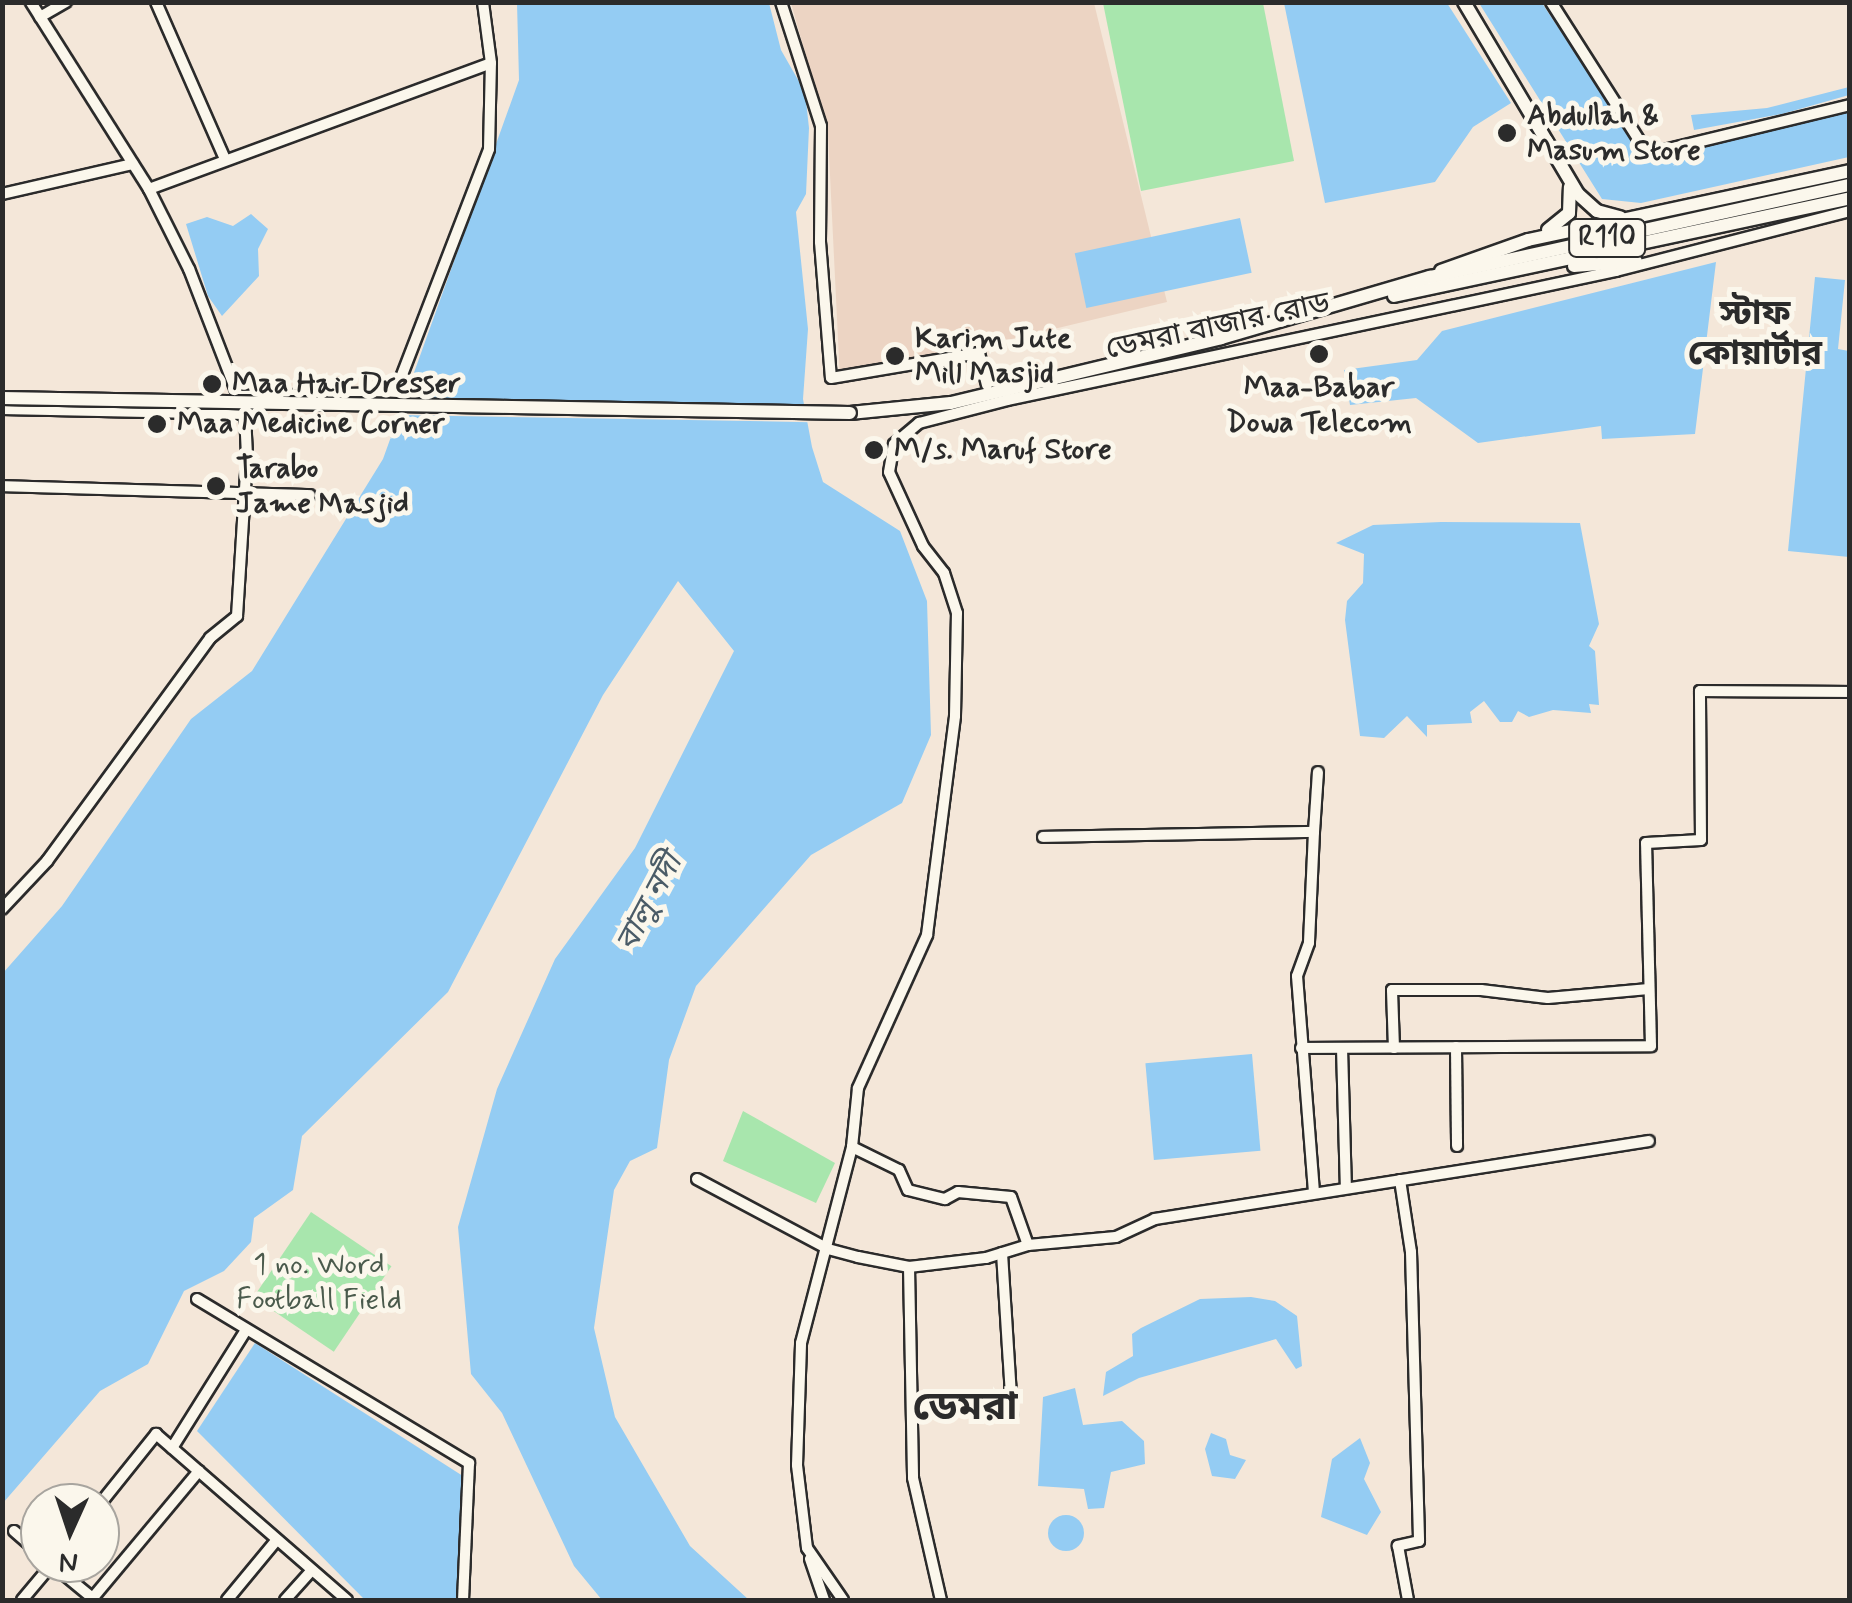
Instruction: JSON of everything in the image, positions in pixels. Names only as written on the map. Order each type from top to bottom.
[{"type":"main road","name":"R110","points":[[1464,2],[1568,180],[1590,206],[1628,218]]},
{"type":"main road","points":[[1430,277],[1459,260],[1528,240],[1850,171]]},
{"type":"main road","name":"R110","points":[[1528,240],[1569,213],[1568,180]]},
{"type":"main road","name":"R110","points":[[1366,299],[1430,277],[1850,185]]},
{"type":"main road","name":"R110","points":[[1366,299],[1522,270],[1850,198]]},
{"type":"main road","points":[[1522,270],[1636,261]]},
{"type":"main road","points":[[2,398],[850,413],[951,404],[1366,299]]},
{"type":"street","points":[[2,909],[59,846],[210,638],[237,616],[246,414],[150,189],[31,2]]},
{"type":"street","points":[[40,17],[66,2]]},
{"type":"street","points":[[156,2],[225,159]]},
{"type":"street","points":[[237,396],[396,393],[489,149],[491,63],[483,2]]},
{"type":"street","points":[[782,2],[821,126],[820,242],[831,378],[979,353],[986,385]]},
{"type":"street","points":[[1551,2],[1642,150],[1656,153],[1850,105]]},
{"type":"street","points":[[150,189],[491,63]]},
{"type":"street","points":[[2,194],[133,164]]},
{"type":"street","name":"ডেমরা বাজার রোড","points":[[824,1600],[807,1548],[796,1390],[802,1344],[852,1147],[858,1088],[927,934],[955,716],[957,613],[944,573],[922,546],[889,472],[894,444],[919,423],[1007,400],[1616,271],[1636,261],[1850,211]]},
{"type":"street","points":[[2,409],[246,414]]},
{"type":"street","points":[[2,486],[241,497],[310,495]]},
{"type":"street","points":[[1301,1048],[1651,1046],[1646,843],[1701,840],[1700,691],[1850,692]]},
{"type":"street","points":[[1314,1193],[1297,976],[1308,943],[1318,772]]},
{"type":"street","points":[[1043,837],[1314,832]]},
{"type":"street","points":[[1394,1048],[1392,990],[1481,990],[1548,998],[1649,989]]},
{"type":"street","points":[[1456,1047],[1457,1146]]},
{"type":"street","points":[[1342,1048],[1346,1188]]},
{"type":"street","points":[[697,1178],[828,1248],[909,1267],[1002,1253],[1028,1245],[1116,1237],[1155,1219],[1649,1141]]},
{"type":"street","points":[[852,1147],[899,1170],[908,1190],[945,1199],[958,1192],[1012,1197],[1028,1245]]},
{"type":"street","points":[[1400,1180],[1412,1252],[1420,1542],[1398,1546],[1408,1600]]},
{"type":"street","points":[[1002,1253],[1012,1414]]},
{"type":"street","points":[[909,1267],[913,1478],[941,1600]]},
{"type":"street","points":[[197,1300],[469,1463],[463,1600]]},
{"type":"street","points":[[172,1448],[246,1330]]},
{"type":"street","points":[[117,1483],[156,1434],[275,1542],[347,1600]]},
{"type":"street","points":[[74,1583],[93,1600],[199,1471]]},
{"type":"street","points":[[14,1531],[20,1536]]},
{"type":"street","points":[[227,1600],[275,1542]]},
{"type":"street","points":[[807,1548],[844,1600]]},
{"type":"street","points":[[285,1600],[312,1570]]},
{"type":"shaded area","points":[[791,3],[1094,3],[1167,302],[840,380],[828,134]]},
{"type":"green space","points":[[1103,3],[1263,3],[1294,161],[1141,191]]},
{"type":"green space","points":[[743,1111],[835,1163],[816,1203],[723,1161]]},
{"type":"green space","name":"1 no. Word Football Field","points":[[311,1212],[391,1266],[334,1352],[253,1297]]},
{"type":"water","name":"বালু নদী","points":[[517,3],[769,3],[781,50],[805,92],[809,128],[806,194],[796,212],[808,329],[803,399],[812,447],[823,482],[900,531],[927,601],[931,735],[902,803],[811,855],[696,986],[669,1060],[657,1148],[630,1161],[614,1190],[594,1328],[615,1417],[690,1546],[749,1600],[602,1600],[574,1566],[502,1413],[471,1374],[458,1227],[497,1089],[555,959],[635,848],[734,651],[678,581],[603,695],[448,992],[302,1136],[293,1190],[254,1218],[251,1242],[224,1271],[184,1291],[148,1364],[100,1391],[3,1503],[3,973],[62,906],[191,719],[252,671],[383,459],[519,80]]},
{"type":"water","points":[[1284,3],[1447,3],[1511,103],[1473,127],[1435,182],[1325,203]]},
{"type":"water","points":[[1479,3],[1542,3],[1646,161],[1849,111],[1849,157],[1641,203],[1602,199]]},
{"type":"water","points":[[1849,87],[1849,95],[1782,114],[1694,130],[1691,115],[1767,108]]},
{"type":"water","points":[[251,214],[268,229],[258,249],[259,276],[222,316],[208,296],[186,224],[207,217],[233,226]]},
{"type":"water","points":[[1240,218],[1252,273],[1086,308],[1075,253]]},
{"type":"water","points":[[1716,262],[1695,434],[1602,439],[1601,426],[1478,443],[1416,398],[1350,405],[1344,370],[1417,360],[1442,331]]},
{"type":"water","points":[[1815,277],[1845,280],[1838,349],[1849,351],[1849,557],[1788,551]]},
{"type":"water","points":[[1580,523],[1599,624],[1589,646],[1595,651],[1599,705],[1589,704],[1591,713],[1553,710],[1529,717],[1518,711],[1512,722],[1500,722],[1484,701],[1470,712],[1472,723],[1427,725],[1427,737],[1407,716],[1384,738],[1360,736],[1345,620],[1347,601],[1363,583],[1364,554],[1336,543],[1373,525]]},
{"type":"water","points":[[1252,1054],[1260,1151],[1154,1160],[1145,1063]]},
{"type":"water","points":[[1251,1297],[1275,1301],[1297,1316],[1302,1366],[1296,1369],[1276,1339],[1139,1378],[1103,1396],[1106,1372],[1133,1356],[1132,1334],[1200,1299]]},
{"type":"water","points":[[255,1343],[466,1478],[462,1600],[365,1600],[197,1431]]},
{"type":"water","points":[[1075,1388],[1083,1425],[1122,1421],[1144,1441],[1145,1464],[1111,1472],[1104,1508],[1088,1509],[1084,1489],[1038,1486],[1043,1397]]},
{"type":"water","points":[[1211,1433],[1226,1439],[1230,1455],[1246,1460],[1235,1479],[1212,1476],[1205,1449]]},
{"type":"water","points":[[1360,1438],[1370,1463],[1364,1479],[1381,1512],[1367,1535],[1321,1517],[1332,1459]]},
{"type":"water","points":[[1066,1515],[1079,1520],[1084,1533],[1079,1546],[1066,1551],[1053,1546],[1048,1533],[1053,1520]]},
{"type":"pier","points":[[399,401],[810,408],[810,422],[399,415]]},
{"type":"place","name":"Abdullah & Masum Store","points":[[1507,133]]},
{"type":"place","name":"Maa-Babar Dowa Telecom","points":[[1319,354]]},
{"type":"place","name":"Karim Jute Mill Masjid","points":[[895,356]]},
{"type":"place","name":"Maa Hair Dresser","points":[[212,384]]},
{"type":"place","name":"Maa Medicine Corner","points":[[157,424]]},
{"type":"place","name":"M/s. Maruf Store","points":[[874,450]]},
{"type":"place","name":"Tarabo Jame Masjid","points":[[216,486]]},
{"type":"district","name":"স্টাফ কোয়ার্টার","points":[[1755,334]]},
{"type":"district","name":"ডেমরা","points":[[965,1408]]}]
